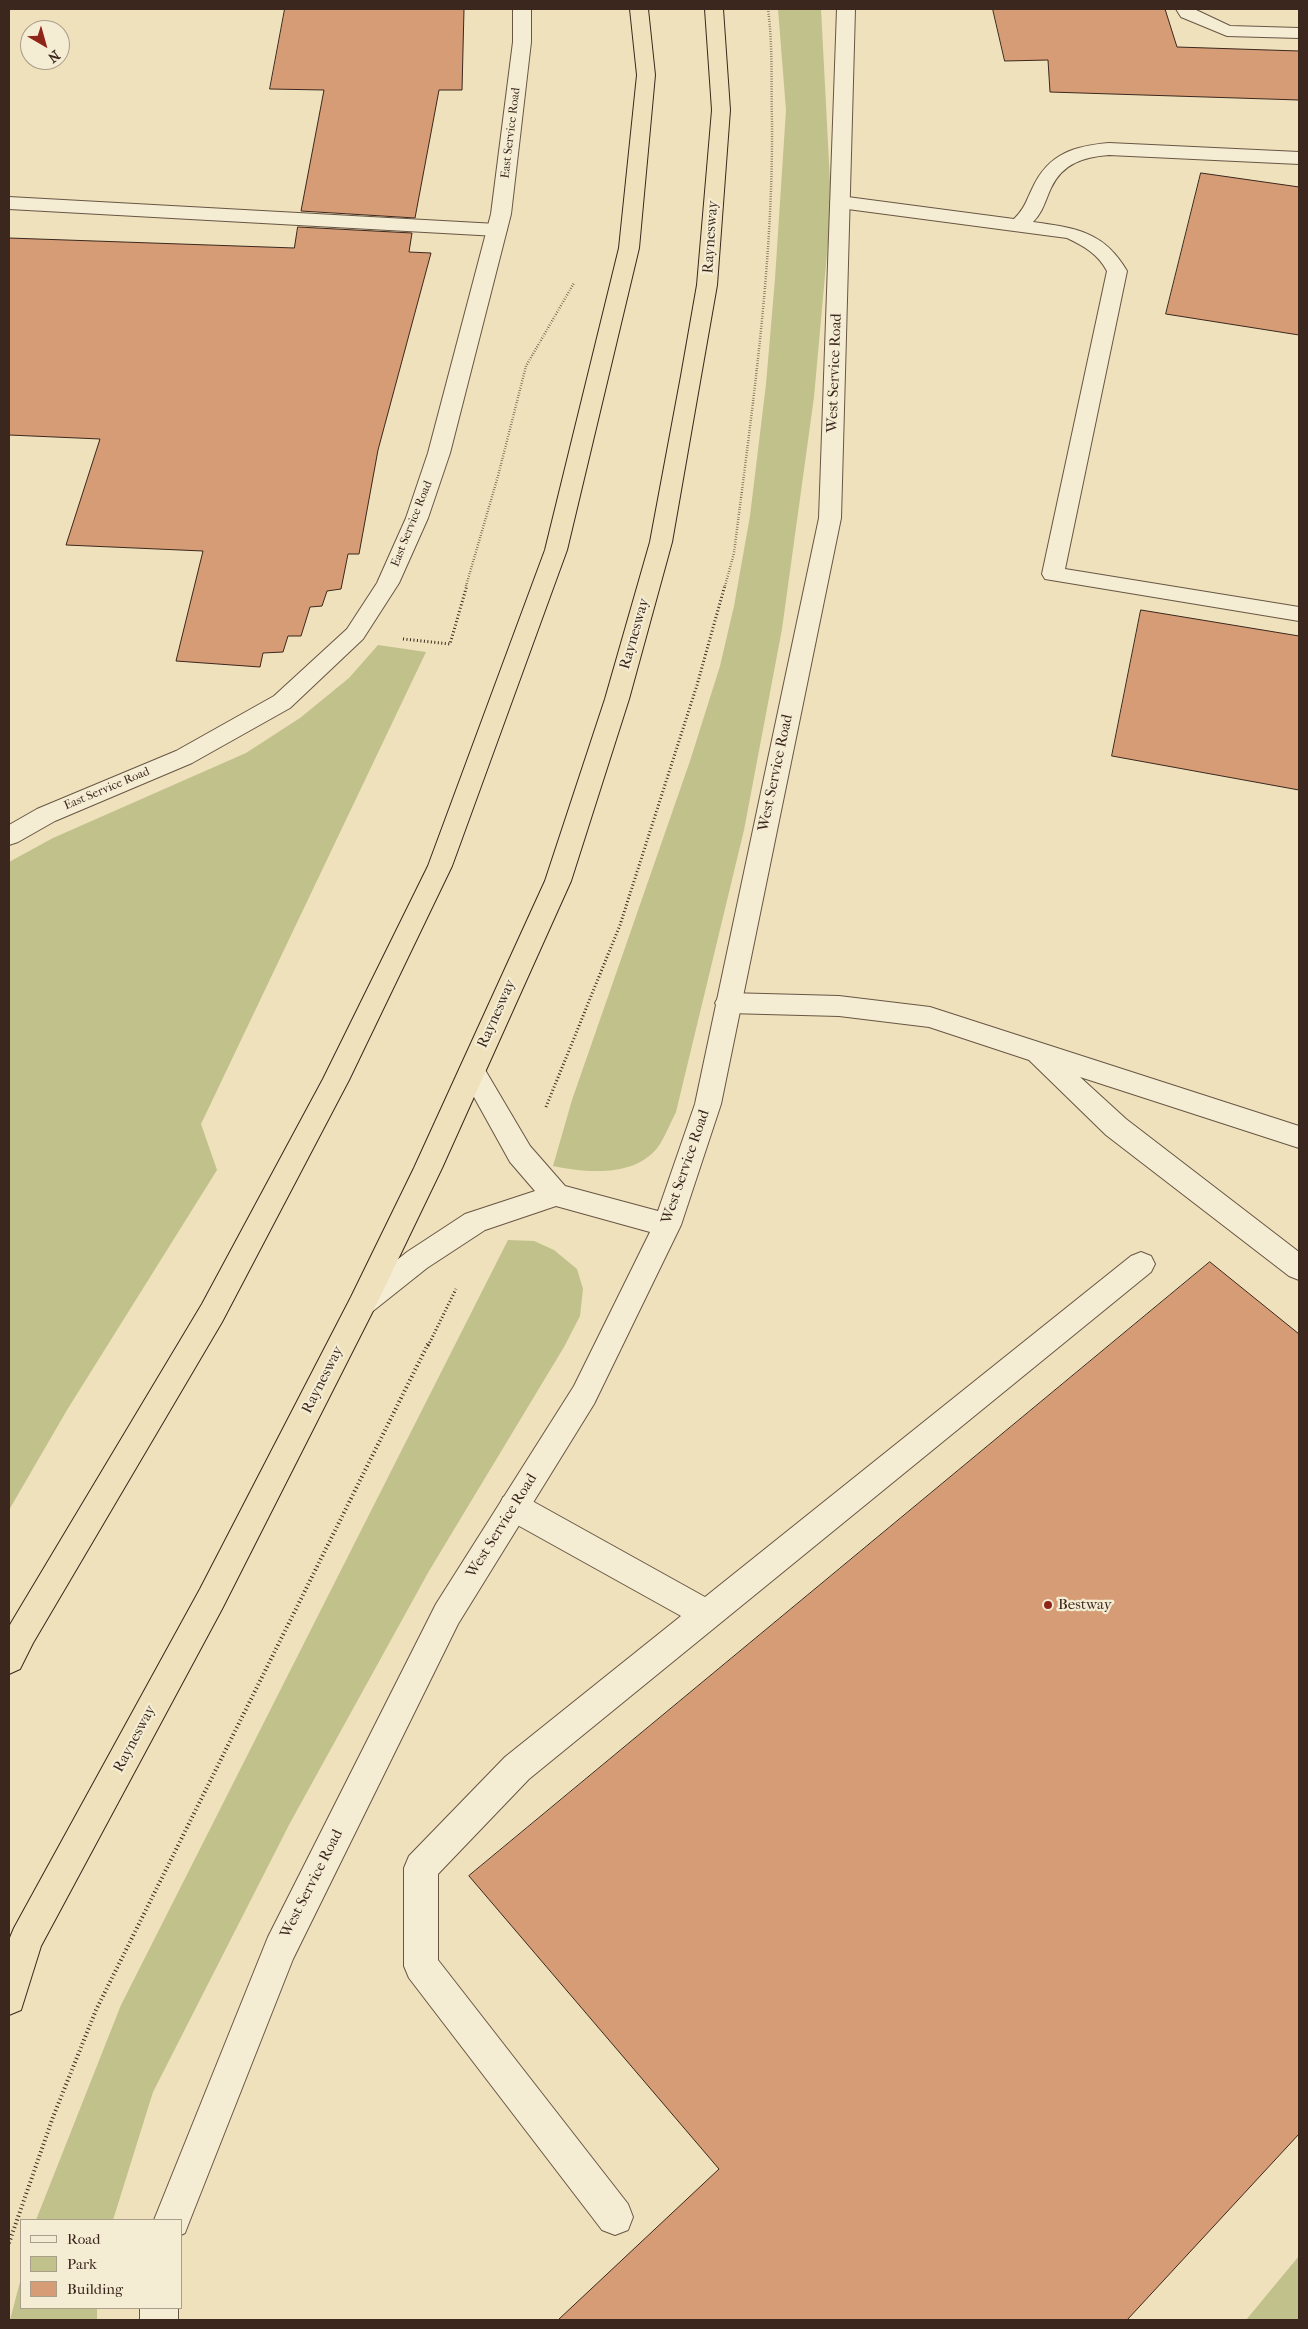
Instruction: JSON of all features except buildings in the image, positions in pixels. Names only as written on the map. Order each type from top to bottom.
[{"type":"highway","points":[[9,1660],[22,1633],[212,1313],[336,1080],[440,866],[556,550],[629,248],[646,75],[639,9]]},
{"type":"highway","name":"Raynesway","points":[[9,1998],[26,1940],[211,1600],[363,1303],[428,1168],[558,881],[617,699],[661,542],[707,285],[721,110],[714,9]]},
{"type":"street","name":"East Service Road","points":[[9,836],[46,815],[184,757],[239,728],[282,702],[355,634],[388,583],[417,518],[439,453],[501,214],[522,42],[522,9]]},
{"type":"street","name":"West Service Road","points":[[172,2219],[280,1949],[447,1614],[584,1395],[667,1225],[708,1104],[830,518],[846,9]]},
{"type":"street","points":[[1185,9],[1186,13],[1227,31],[1299,34]]},
{"type":"street","points":[[1018,225],[1033,211],[1042,184],[1062,160],[1087,151],[1109,148],[1299,158]]},
{"type":"street","points":[[840,202],[1072,233],[1090,241],[1109,255],[1117,271],[1053,574],[1299,614]]},
{"type":"street","points":[[9,203],[497,230]]},
{"type":"street","points":[[728,1003],[839,1006],[930,1017],[1299,1137]]},
{"type":"street","points":[[1036,1052],[1116,1128],[1299,1268]]},
{"type":"street","points":[[472,1070],[520,1154],[556,1195]]},
{"type":"street","points":[[363,1303],[417,1260],[475,1222],[556,1195],[667,1225]]},
{"type":"street","points":[[615,2217],[421,1966],[421,1868],[517,1768],[1141,1264]]},
{"type":"street","points":[[514,1507],[706,1614]]},
{"type":"path","points":[[355,634],[450,644],[498,476],[526,366],[575,282]]},
{"type":"path","points":[[9,2243],[54,2118],[96,2010],[458,1286]]},
{"type":"green space","points":[[778,9],[821,9],[830,182],[829,231],[814,397],[782,629],[744,830],[676,1112],[660,1144],[639,1163],[625,1168],[596,1171],[553,1166],[572,1100],[690,761],[720,666],[734,606],[750,516],[766,384],[775,279],[786,110]]},
{"type":"green space","points":[[378,645],[426,652],[201,1124],[217,1170],[67,1410],[9,1510],[9,862],[53,838],[246,753],[300,718],[349,678]]},
{"type":"green space","points":[[508,1240],[534,1241],[554,1250],[577,1269],[583,1289],[580,1316],[564,1347],[429,1571],[290,1823],[153,2092],[113,2219],[36,2219],[121,2005]]},
{"type":"green space","points":[[1299,2256],[1299,2320],[1246,2320]]},
{"type":"green space","points":[[20,2282],[20,2309],[97,2309],[97,2320],[10,2320]]},
{"type":"place","name":"Bestway","points":[[1048,1605]]}]
